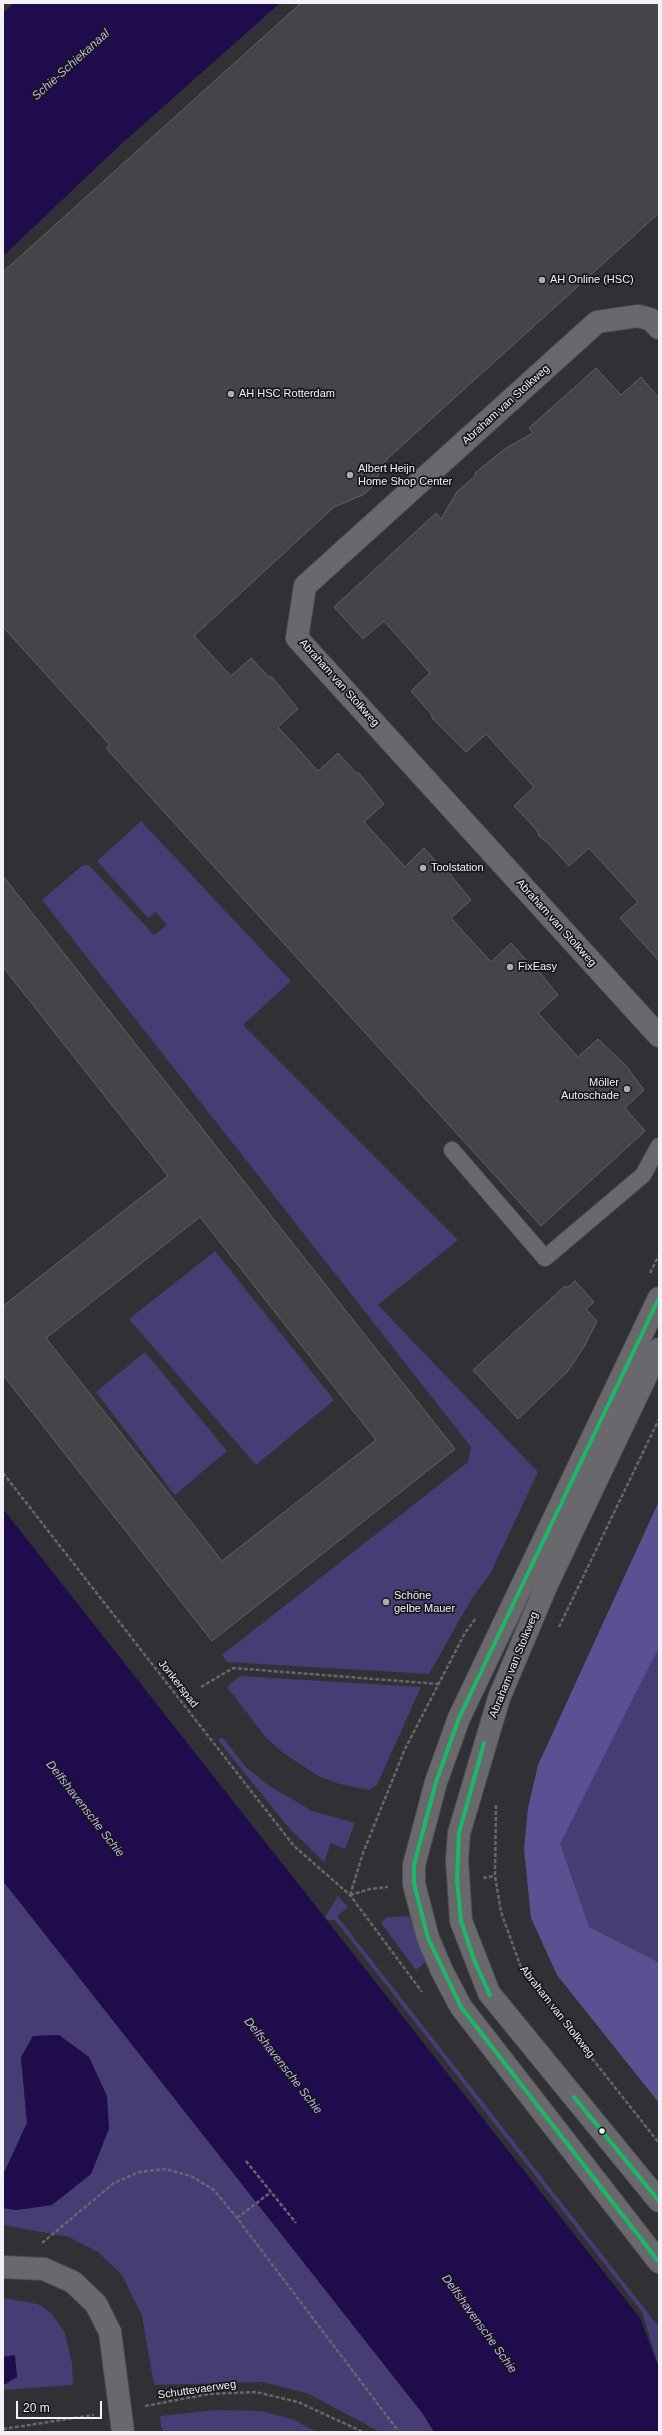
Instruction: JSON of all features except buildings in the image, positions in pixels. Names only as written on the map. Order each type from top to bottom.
[{"type":"street","name":"Abraham van Stolkweg","points":[[659,328],[650,319],[638,316],[597,322],[304,586],[297,638],[659,1036]]},
{"type":"street","points":[[659,1298],[459,1718],[433,1789],[414,1865],[415,1890],[428,1938],[442,1971],[461,2007],[659,2262]]},
{"type":"street","name":"Abraham van Stolkweg","points":[[659,1349],[547,1584],[499,1698],[459,1833],[457,1860],[461,1921],[489,1993],[659,2201]]},
{"type":"street","points":[[8,2267],[44,2269],[73,2282],[96,2304],[110,2332],[122,2422]]},
{"type":"lane","points":[[452,1150],[545,1258],[643,1175],[659,1146]]},
{"type":"path","points":[[556,1634],[659,1418]]},
{"type":"path","name":"Jonkerspad","points":[[3,1473],[294,1846],[350,1895]]},
{"type":"path","points":[[201,1687],[233,1668],[438,1684]]},
{"type":"path","name":"Abraham van Stolkweg","points":[[497,1803],[495,1876],[501,1912],[522,1970],[659,2143]]},
{"type":"path","points":[[246,2161],[296,2223]]},
{"type":"path","points":[[8,2267],[114,2183],[139,2172],[165,2169],[191,2176],[214,2190],[237,2218],[399,2432]]},
{"type":"path","points":[[237,2218],[271,2192]]},
{"type":"path","name":"Schuttevaerweg","points":[[3,2429],[122,2422],[210,2394],[256,2392],[298,2402],[363,2432]]},
{"type":"shaded area","points":[[141,821],[291,981],[243,1025],[458,1240],[378,1305],[538,1472],[490,1574],[472,1598],[429,1674],[227,1662],[222,1655],[468,1462],[471,1447],[42,900],[83,865],[89,865],[154,935],[167,925],[156,912],[148,918],[97,861]]},
{"type":"shaded area","points":[[215,1251],[334,1400],[256,1465],[129,1319]]},
{"type":"shaded area","points":[[145,1352],[227,1451],[175,1495],[96,1392]]},
{"type":"shaded area","points":[[659,1501],[659,1647],[560,1844],[589,1927],[659,1963],[659,2103],[557,1975],[531,1918],[524,1849],[528,1808],[538,1765]]},
{"type":"shaded area","points":[[659,1574],[659,2073],[545,1851]]},
{"type":"shaded area","points":[[240,1676],[421,1687],[377,1785],[369,1790],[340,1784],[320,1777],[286,1755],[267,1739],[227,1687]]},
{"type":"shaded area","points":[[222,1737],[246,1767],[268,1785],[312,1811],[355,1823],[345,1849],[331,1843],[324,1862],[289,1828],[218,1740]]},
{"type":"shaded area","points":[[3,1881],[423,2414],[434,2432],[380,2432],[307,2393],[263,2382],[154,2385],[142,2316],[122,2275],[98,2252],[69,2237],[3,2225],[3,2208],[17,2210],[52,2205],[21,2057],[27,2123],[3,2175]]},
{"type":"shaded area","points":[[338,1896],[348,1907],[337,1916],[659,2327],[659,2368],[642,2312],[335,1920],[328,1920],[325,1917]]},
{"type":"shaded area","points":[[413,1916],[428,1960],[416,1970],[381,1923],[387,1917]]},
{"type":"shaded area","points":[[3,2298],[38,2304],[51,2313],[65,2333],[72,2364],[73,2385],[3,2390],[3,2385],[9,2383],[15,2355],[3,2357]]},
{"type":"shaded area","points":[[216,2410],[261,2411],[292,2419],[317,2432],[164,2432],[161,2427],[160,2416]]},
{"type":"water","name":"Schie-Schiekanaal","points":[[14,3],[280,3],[118,147],[3,256],[3,13]]},
{"type":"water","name":"Delfshavensche Schie","points":[[3,1509],[640,2318],[659,2368],[659,2432],[434,2432],[423,2414],[3,1881]]},
{"type":"water","points":[[59,2035],[89,2057],[107,2096],[109,2129],[91,2174],[52,2205],[17,2210],[3,2208],[3,2175],[27,2123],[21,2057],[33,2036]]},
{"type":"water","points":[[15,2355],[17,2377],[3,2385],[3,2357]]},
{"type":"transit line","points":[[659,1298],[459,1718],[436,1782],[414,1865],[414,1884],[428,1938],[461,2007],[659,2262]]},
{"type":"transit line","points":[[484,1743],[459,1833],[457,1880],[461,1921],[474,1960],[490,1995]]},
{"type":"transit line","points":[[574,2097],[659,2201]]},
{"type":"place","name":"AH Online (HSC)","points":[[542,280]]},
{"type":"place","name":"AH HSC Rotterdam","points":[[231,394]]},
{"type":"place","name":"Albert Heijn Home Shop Center","points":[[350,475]]},
{"type":"place","name":"Toolstation","points":[[423,868]]},
{"type":"place","name":"FixEasy","points":[[510,967]]},
{"type":"place","name":"Möller Autoschade","points":[[627,1089]]},
{"type":"place","name":"Schöne gelbe Mauer","points":[[386,1602]]}]
